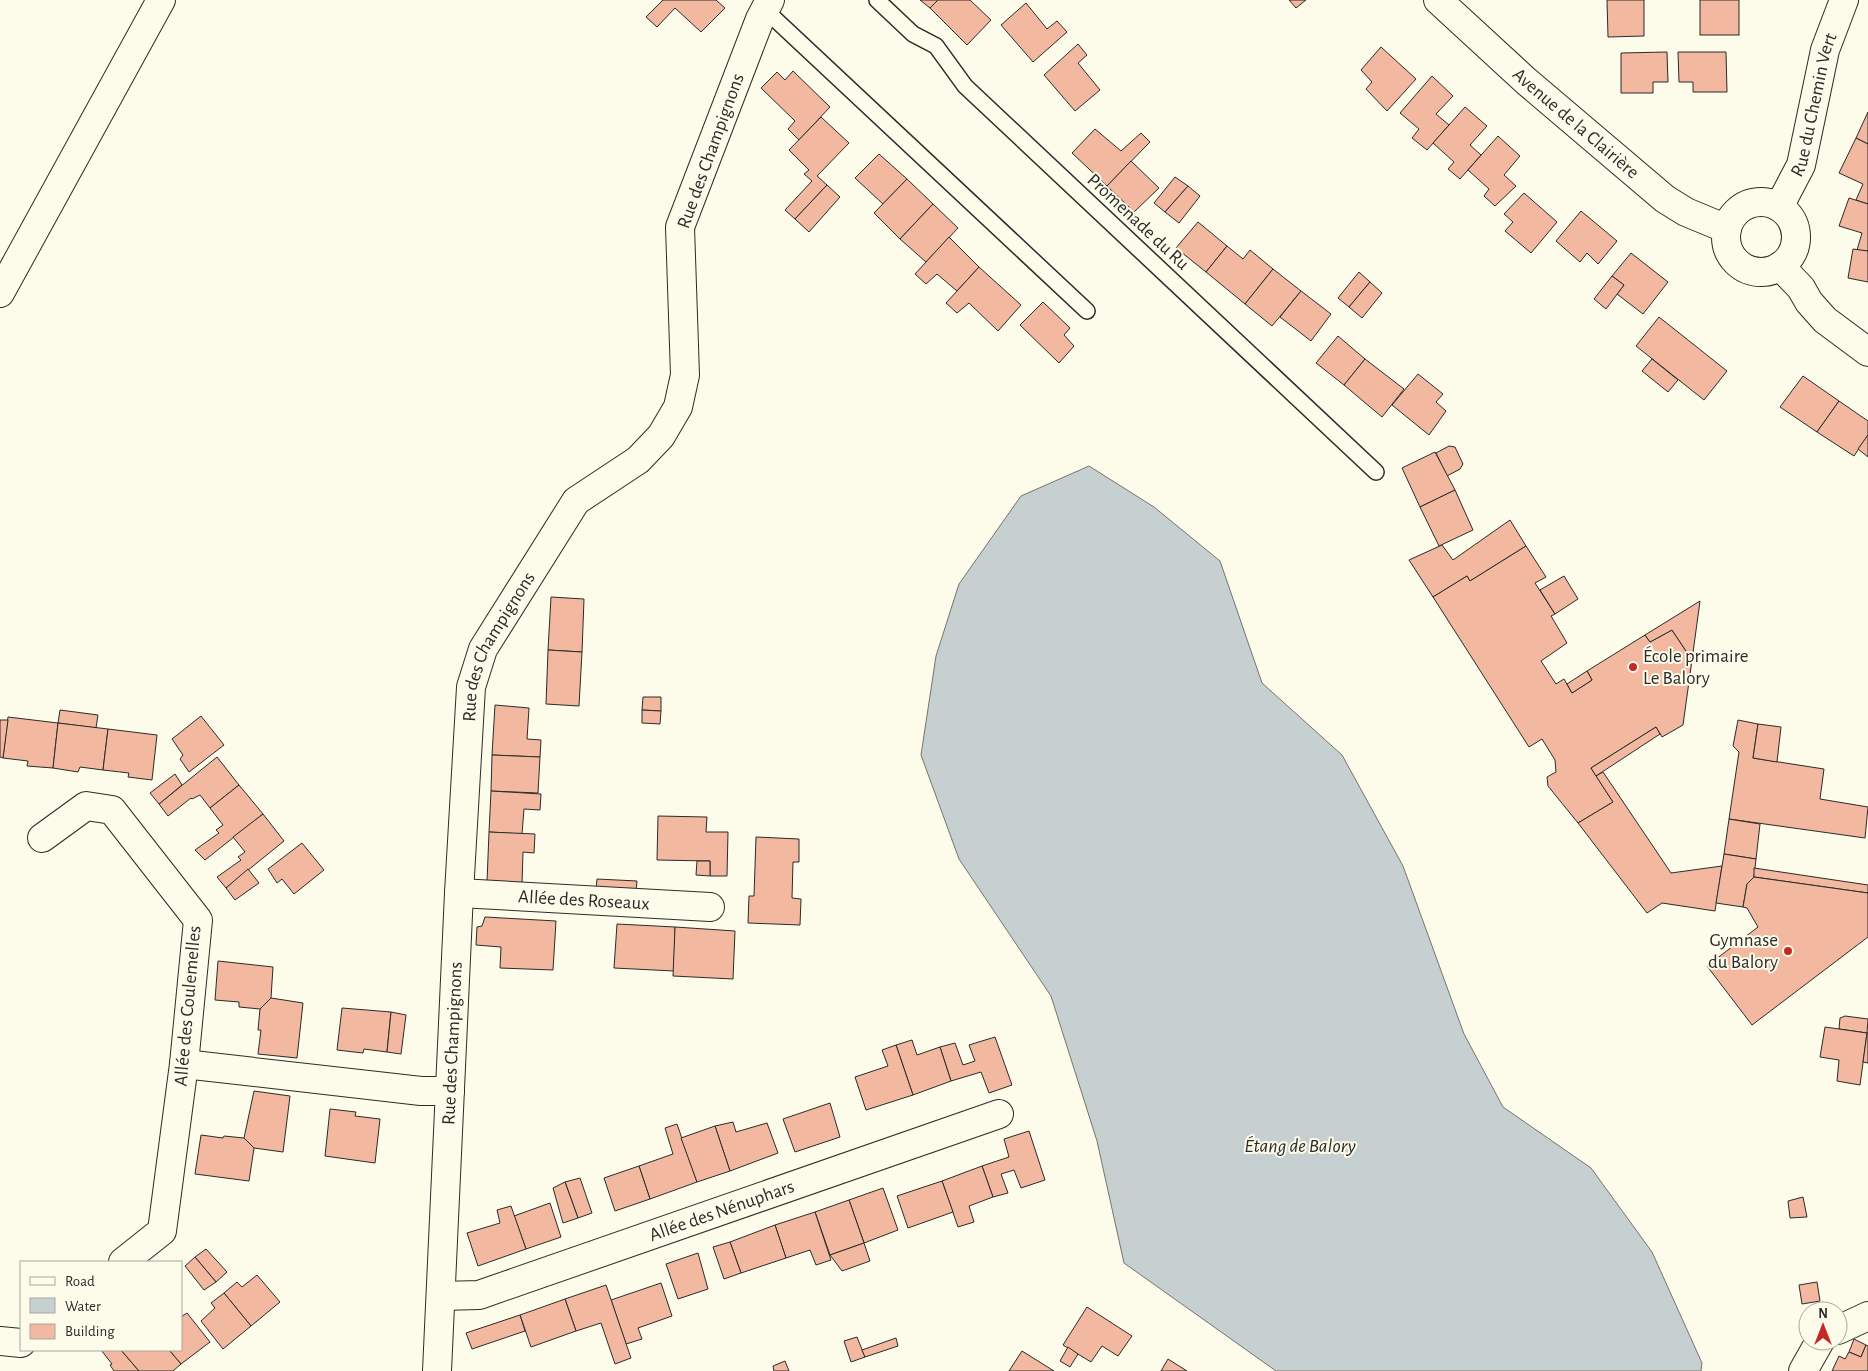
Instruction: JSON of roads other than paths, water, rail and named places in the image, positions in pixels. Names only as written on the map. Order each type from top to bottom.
[{"type":"street","points":[[0,293],[161,0]]},
{"type":"street","name":"Avenue de la Clairière","points":[[1438,0],[1526,81],[1664,199],[1686,212],[1727,229]]},
{"type":"street","name":"Rue du Chemin Vert","points":[[1779,207],[1801,165],[1825,50],[1844,0]]},
{"type":"street","name":"Rue des Champignons","points":[[437,1371],[459,893],[471,687],[483,650],[576,501],[638,460],[660,436],[678,408],[685,375],[680,227],[763,3]]},
{"type":"street","points":[[1769,203],[1779,207],[1788,214],[1794,225],[1796,236],[1792,253],[1780,266],[1770,270],[1748,269],[1730,253],[1727,229],[1731,219],[1748,205],[1769,203]]},
{"type":"street","points":[[1780,266],[1801,288],[1809,302],[1825,320],[1868,352]]},
{"type":"street","name":"Allée des Coulemelles","points":[[42,838],[86,806],[112,810],[198,920],[184,1064],[162,1231],[125,1261]]},
{"type":"street","name":"Allée des Roseaux","points":[[459,893],[710,907]]},
{"type":"street","points":[[184,1064],[422,1092],[450,1091]]},
{"type":"street","name":"Allée des Nénuphars","points":[[441,1296],[479,1295],[1000,1114]]},
{"type":"street","points":[[1848,1325],[1868,1316]]},
{"type":"street","points":[[0,1341],[20,1344]]},
{"type":"street","points":[[1802,1371],[1814,1351]]},
{"type":"lane","name":"Promenade du Ru","points":[[877,0],[913,34],[936,46],[971,92],[1376,472]]},
{"type":"lane","points":[[763,3],[1087,311]]},
{"type":"water","name":"Étang de Balory","points":[[1089,466],[1154,507],[1220,561],[1262,683],[1342,755],[1403,866],[1464,1034],[1503,1107],[1591,1168],[1652,1252],[1702,1363],[1701,1371],[1276,1371],[1124,1263],[1097,1141],[1051,996],[959,859],[921,755],[936,656],[959,584],[1021,496]]},
{"type":"place","name":"École primaire Le Balory","points":[[1633,667]]},
{"type":"place","name":"Gymnase du Balory","points":[[1788,951]]}]
